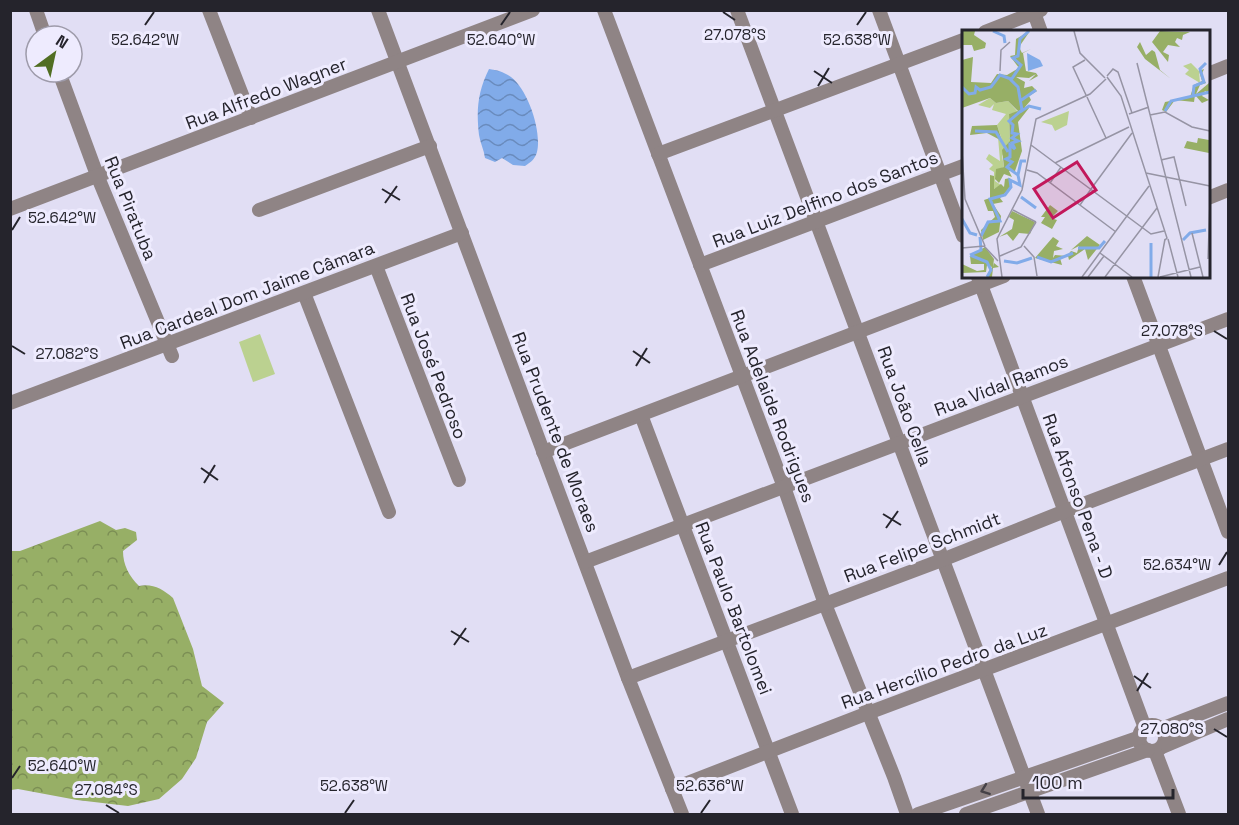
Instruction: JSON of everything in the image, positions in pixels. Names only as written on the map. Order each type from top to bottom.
[{"type":"street","points":[[209,10],[250,118]]},
{"type":"street","name":"Rua Prudente de Moraes","points":[[378,10],[628,678],[682,814]]},
{"type":"street","name":"Rua Alfredo Wagner","points":[[10,209],[533,10]]},
{"type":"street","name":"Rua Adelaide Rodrigues","points":[[604,10],[784,487],[825,604],[907,814]]},
{"type":"street","name":"Rua João Cella","points":[[737,10],[1038,814]]},
{"type":"street","points":[[879,10],[962,233]]},
{"type":"street","points":[[990,30],[1036,11],[1041,30]]},
{"type":"street","points":[[658,154],[962,40]]},
{"type":"street","points":[[1209,74],[1228,66]]},
{"type":"street","name":"Rua Piratuba","points":[[63,84],[97,175],[169,350]]},
{"type":"street","points":[[259,210],[430,146]]},
{"type":"street","name":"Rua Luiz Delfino dos Santos","points":[[700,265],[962,166]]},
{"type":"street","points":[[1209,198],[1228,190]]},
{"type":"street","name":"Rua Cardeal Dom Jaime Câmara","points":[[13,402],[169,350],[304,293],[462,233]]},
{"type":"street","name":"Rua José Pedroso","points":[[376,266],[459,480]]},
{"type":"street","points":[[1134,278],[1228,532]]},
{"type":"street","points":[[543,452],[858,332],[979,280]]},
{"type":"street","name":"Rua Afonso Pena - D","points":[[979,280],[1107,624],[1142,732]]},
{"type":"street","points":[[304,293],[389,512]]},
{"type":"street","name":"Rua Vidal Ramos","points":[[585,562],[1228,319]]},
{"type":"street","points":[[10,388],[13,402]]},
{"type":"street","name":"Rua Paulo Bartolomei","points":[[641,415],[792,814]]},
{"type":"street","name":"Rua Felipe Schmidt","points":[[628,678],[1228,449]]},
{"type":"street","name":"Rua Hercílio Pedro da Luz","points":[[672,789],[1228,578]]},
{"type":"street","points":[[1161,729],[1228,703]]},
{"type":"street","points":[[966,814],[1155,749],[1228,719]]},
{"type":"street","points":[[918,814],[1142,732],[1153,725],[1161,729],[1165,736],[1155,749]]},
{"type":"street","points":[[1142,732],[1142,745],[1155,749]]},
{"type":"street","points":[[1155,749],[1179,814]]},
{"type":"green space","points":[[260,334],[275,374],[253,382],[239,342]]},
{"type":"green space","points":[[100,521],[116,530],[125,528],[136,532],[137,540],[123,551],[127,570],[139,586],[148,585],[157,588],[173,598],[193,649],[202,686],[224,703],[207,722],[196,758],[182,779],[159,799],[128,806],[77,800],[18,789],[11,790],[11,551],[20,551]]},
{"type":"water","points":[[489,69],[511,77],[528,101],[535,122],[538,143],[535,157],[525,166],[513,165],[502,158],[495,162],[485,158],[479,135],[478,109],[482,85]]}]
